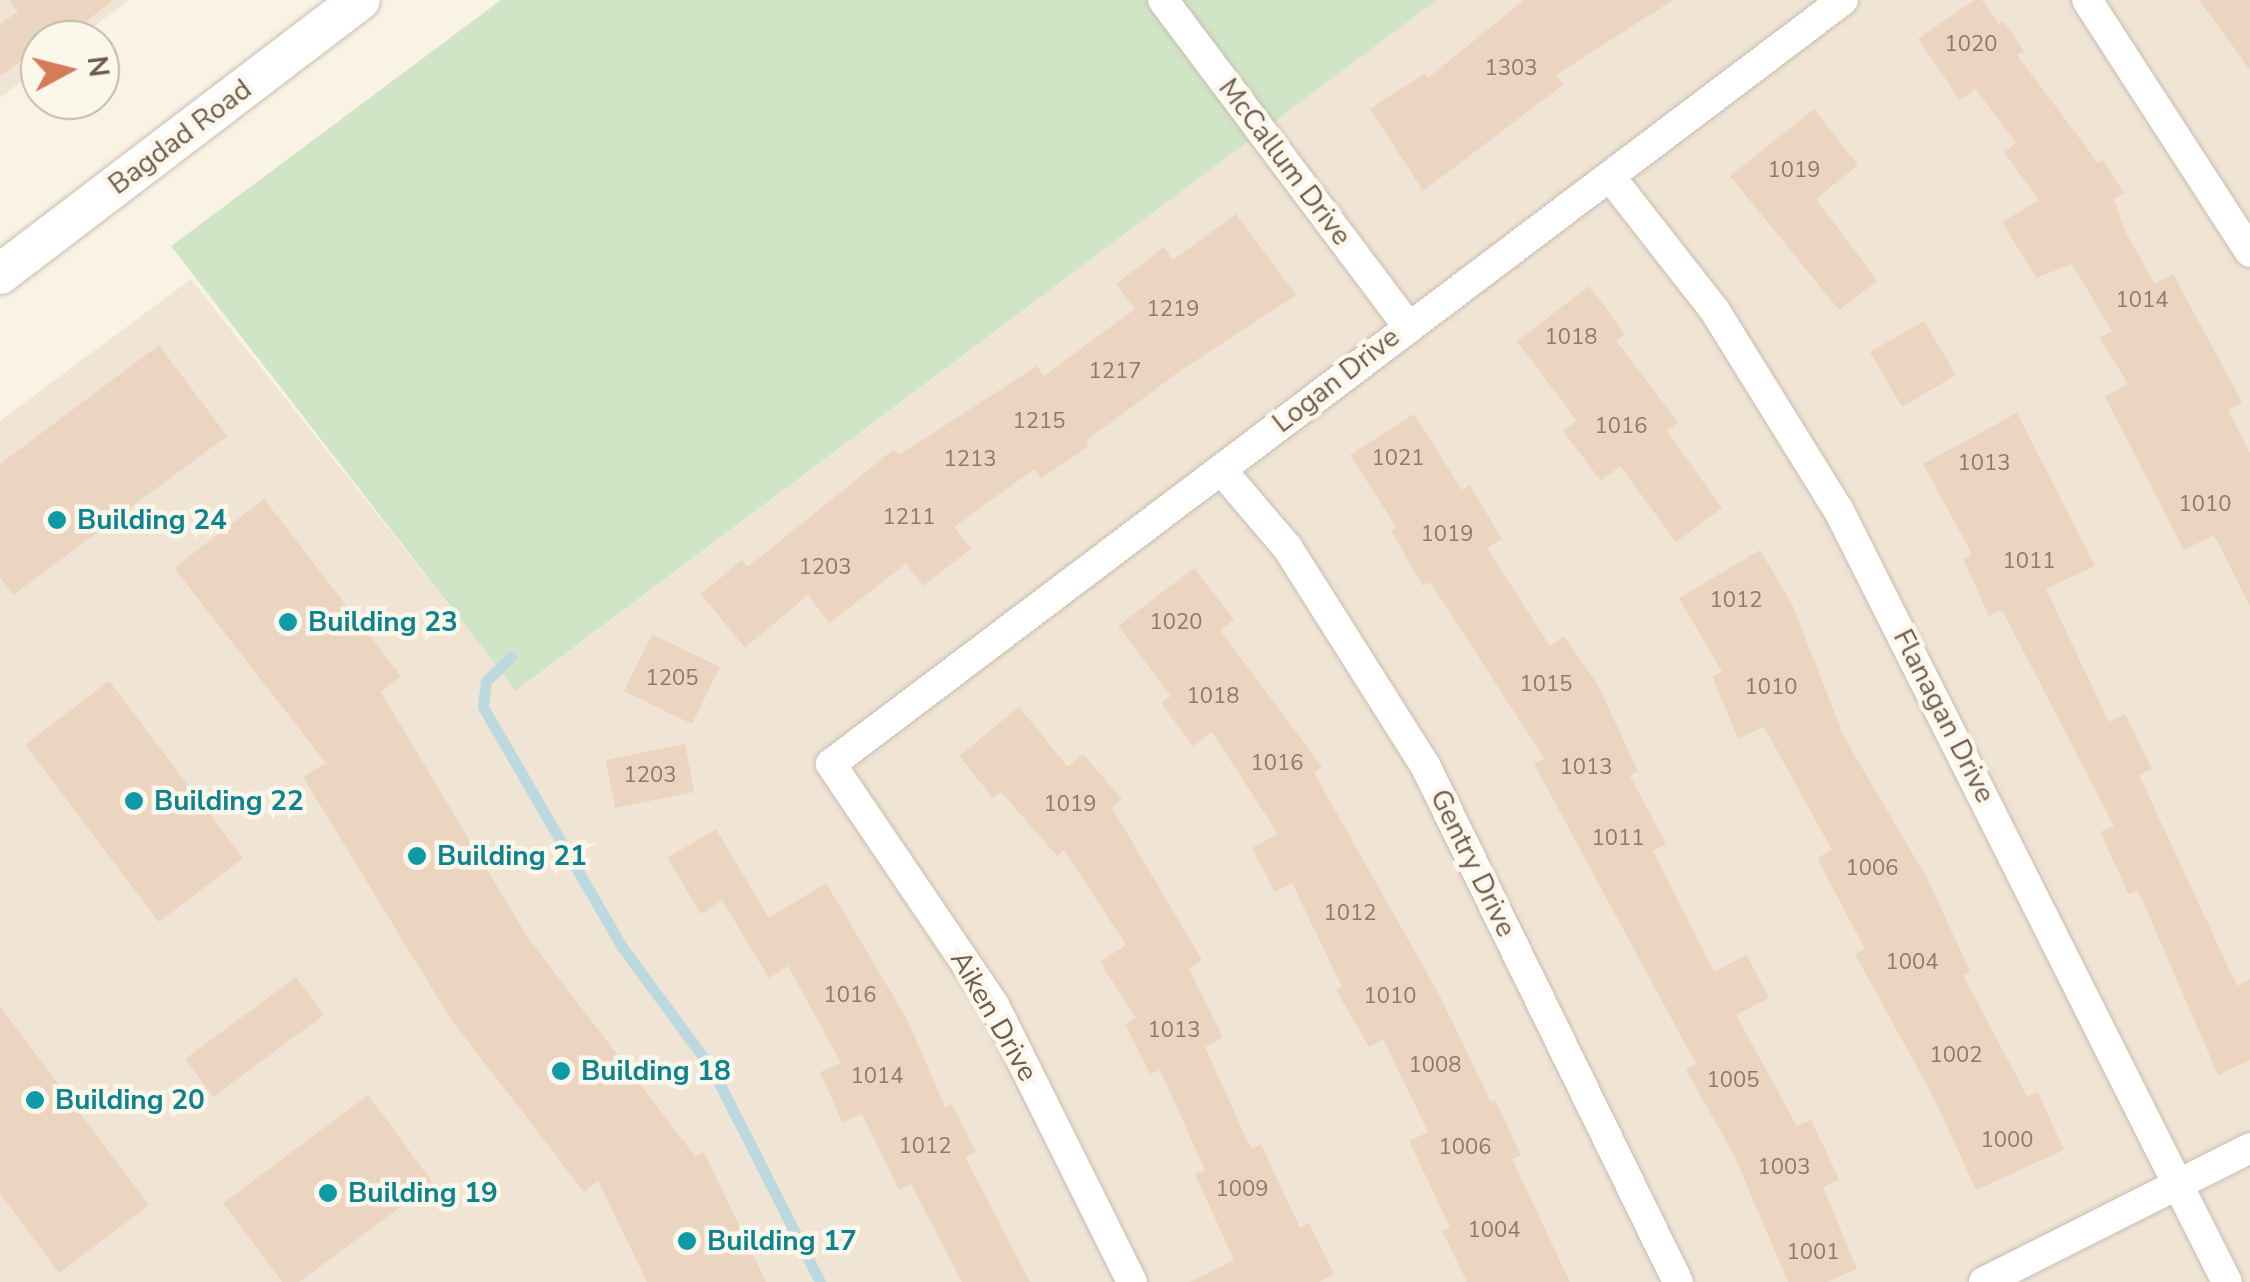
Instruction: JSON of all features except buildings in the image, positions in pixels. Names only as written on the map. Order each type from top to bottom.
[{"type":"street","name":"Bagdad Road","points":[[0,274],[360,0]]},
{"type":"street","name":"McCallum Drive","points":[[1163,0],[1406,324]]},
{"type":"street","name":"Logan Drive","points":[[831,764],[1222,471],[1406,324],[1612,178],[1843,0]]},
{"type":"street","points":[[2087,0],[2250,252]]},
{"type":"street","name":"Flanagan Drive","points":[[1612,178],[1715,311],[1838,509],[2108,1040],[2174,1185],[2226,1282]]},
{"type":"street","name":"Gentry Drive","points":[[1222,471],[1287,547],[1426,767],[1678,1282]]},
{"type":"street","name":"Aiken Drive","points":[[831,764],[994,1005],[1132,1282]]},
{"type":"street","points":[[1984,1282],[2250,1148]]},
{"type":"shaded area","points":[[0,0],[129,0],[102,20],[20,20],[20,82],[0,98]]},
{"type":"shaded area","points":[[1437,0],[2250,0],[2250,1282],[0,1282],[0,421],[191,279],[517,691]]},
{"type":"green space","points":[[501,0],[1437,0],[516,691],[171,246]]},
{"type":"waterway","points":[[511,657],[486,681],[483,707],[622,947],[712,1069],[820,1282]]},
{"type":"place","name":"Building 24","points":[[57,520]]},
{"type":"place","name":"Building 23","points":[[288,622]]},
{"type":"place","name":"Building 22","points":[[134,801]]},
{"type":"place","name":"Building 21","points":[[417,856]]},
{"type":"place","name":"Building 18","points":[[561,1071]]},
{"type":"place","name":"Building 20","points":[[35,1100]]},
{"type":"place","name":"Building 19","points":[[328,1193]]},
{"type":"place","name":"Building 17","points":[[687,1241]]}]
